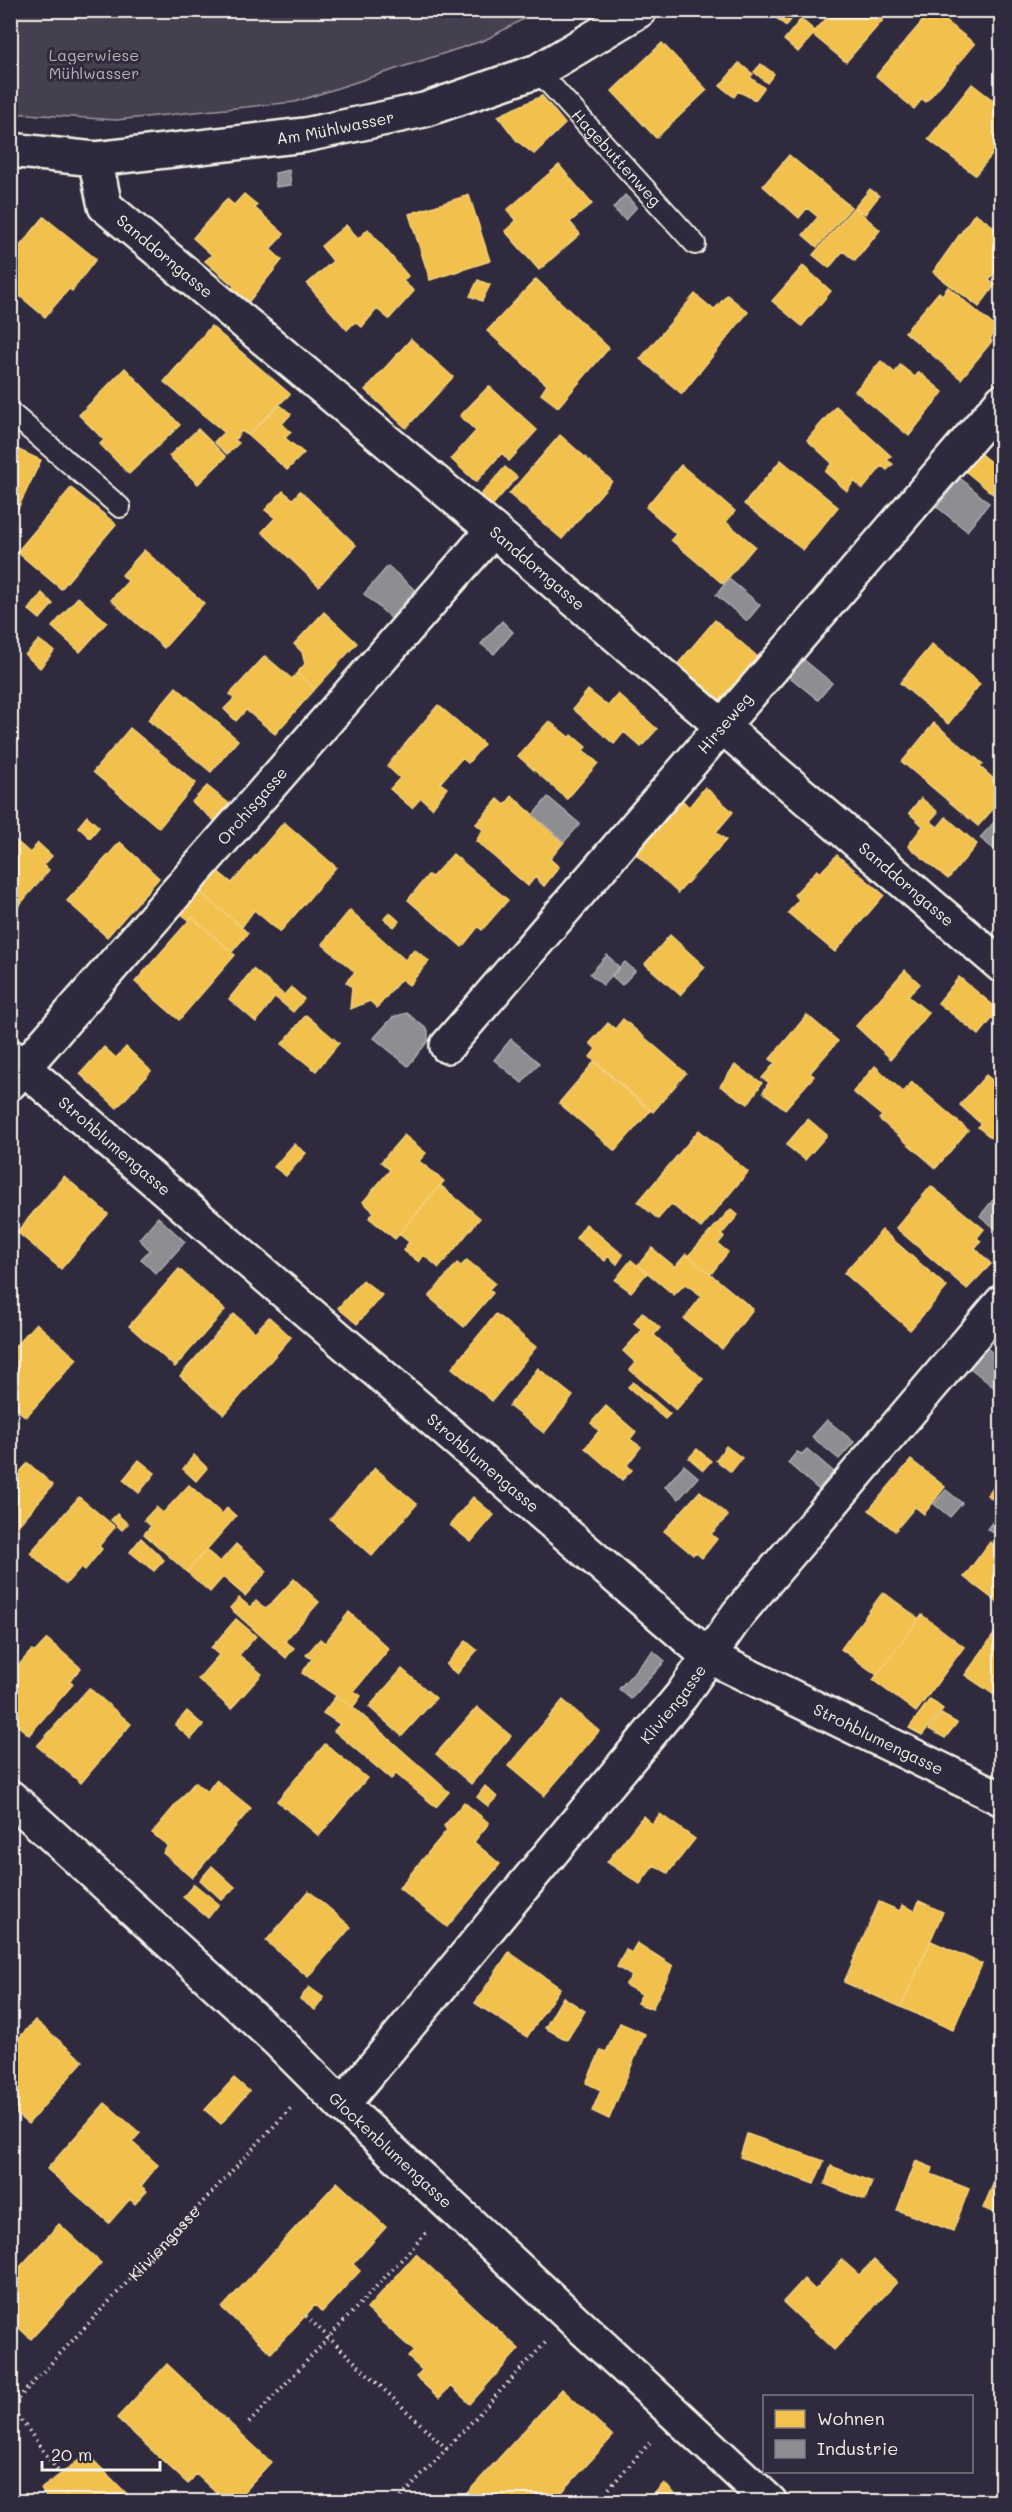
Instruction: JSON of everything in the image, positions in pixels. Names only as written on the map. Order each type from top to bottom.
[{"type":"street","name":"Am Mühlwasser","points":[[10,150],[94,159],[305,135],[424,110],[538,71],[640,10]]},
{"type":"street","name":"Sanddorngasse","points":[[94,159],[105,206],[493,530],[1002,966]]},
{"type":"street","name":"Hirseweg","points":[[447,1046],[1002,401]]},
{"type":"street","name":"Orchisgasse","points":[[15,1069],[493,530]]},
{"type":"street","name":"Strohblumengasse","points":[[15,1069],[708,1656],[1002,1799]]},
{"type":"street","name":"Kliviengasse","points":[[342,2105],[682,1695],[738,1614],[1002,1302]]},
{"type":"street","name":"Glockenblumengasse","points":[[10,1797],[279,2041],[342,2105],[770,2502]]},
{"type":"lane","name":"Hagebuttenweg","points":[[538,71],[695,244]]},
{"type":"lane","points":[[10,412],[120,507]]},
{"type":"path","name":"Kliviengasse","points":[[11,2407],[317,2080]]},
{"type":"path","points":[[249,2423],[431,2227]]},
{"type":"path","points":[[306,2316],[447,2449]]},
{"type":"path","points":[[397,2502],[552,2335]]},
{"type":"path","points":[[11,2407],[60,2474]]},
{"type":"path","points":[[597,2502],[656,2435]]},
{"type":"green space","name":"Lagerwiese Mühlwasser","points":[[10,11],[538,11],[485,40],[295,102],[116,120],[11,113]]},
{"type":"building: Wohnen","points":[[767,10],[799,10],[786,26]]},
{"type":"building: Wohnen","points":[[834,10],[873,10],[883,20],[846,62],[813,35],[798,52],[784,40],[801,19],[815,31]]},
{"type":"building: Wohnen","points":[[932,10],[975,44],[926,102],[922,99],[914,109],[876,76]]},
{"type":"building: Wohnen","points":[[662,43],[707,90],[656,138],[612,91]]},
{"type":"building: Wohnen","points":[[739,63],[753,74],[750,77],[764,88],[755,100],[738,91],[734,97],[720,86]]},
{"type":"building: Wohnen","points":[[761,64],[774,74],[767,83],[754,72]]},
{"type":"building: Wohnen","points":[[972,84],[1002,107],[1002,143],[975,175],[928,139]]},
{"type":"building: Wohnen","points":[[542,96],[565,124],[534,154],[517,141],[498,116]]},
{"type":"building: Wohnen","points":[[789,155],[851,207],[817,247],[803,235],[818,217],[807,208],[799,218],[763,186]]},
{"type":"building: Wohnen","points":[[559,165],[592,204],[570,222],[580,234],[539,270],[505,231],[516,221],[507,210]]},
{"type":"building: Wohnen","points":[[870,189],[879,196],[865,214],[855,207]]},
{"type":"building: Wohnen","points":[[244,194],[257,205],[255,208],[284,234],[270,249],[282,260],[246,305],[230,292],[234,286],[205,261],[212,255],[193,238],[227,199],[234,205]]},
{"type":"building: Wohnen","points":[[469,195],[490,261],[430,280],[409,214]]},
{"type":"building: Wohnen","points":[[854,207],[880,230],[855,261],[843,251],[829,268],[813,255]]},
{"type":"building: Wohnen","points":[[975,213],[1002,233],[1002,268],[999,267],[989,280],[995,285],[979,307],[933,272]]},
{"type":"building: Wohnen","points":[[44,217],[96,259],[72,291],[69,289],[45,317],[10,288],[10,258]]},
{"type":"building: Wohnen","points":[[346,225],[358,239],[368,229],[408,276],[403,281],[414,291],[389,319],[377,309],[362,327],[355,322],[347,330],[307,284],[333,261],[321,246]]},
{"type":"building: Wohnen","points":[[803,266],[831,291],[802,326],[772,301]]},
{"type":"building: Wohnen","points":[[536,279],[609,348],[558,407],[541,394],[547,385],[487,331]]},
{"type":"building: Wohnen","points":[[478,280],[490,285],[482,301],[470,296]]},
{"type":"building: Wohnen","points":[[948,287],[998,329],[990,339],[992,341],[961,379],[905,332],[939,292],[942,295]]},
{"type":"building: Wohnen","points":[[695,294],[714,310],[727,295],[748,312],[682,394],[640,359]]},
{"type":"building: Wohnen","points":[[211,326],[290,394],[248,435],[241,431],[235,440],[239,443],[227,454],[214,442],[224,432],[164,382]]},
{"type":"building: Wohnen","points":[[411,339],[453,377],[406,428],[365,390]]},
{"type":"building: Wohnen","points":[[881,361],[895,373],[900,365],[915,377],[919,372],[943,392],[909,436],[855,391]]},
{"type":"building: Wohnen","points":[[125,368],[180,425],[129,474],[100,444],[104,440],[79,415]]},
{"type":"building: Wohnen","points":[[489,386],[537,430],[509,461],[502,453],[476,482],[451,459],[476,431],[460,416]]},
{"type":"building: Wohnen","points":[[280,405],[291,414],[282,424],[291,432],[285,438],[304,453],[287,470],[248,435]]},
{"type":"building: Wohnen","points":[[836,406],[891,456],[887,460],[893,464],[887,470],[882,466],[863,489],[854,481],[847,491],[825,472],[832,463],[807,440]]},
{"type":"building: Wohnen","points":[[198,429],[226,457],[198,484],[169,456]]},
{"type":"building: Wohnen","points":[[560,435],[612,481],[562,539],[509,494]]},
{"type":"building: Wohnen","points":[[10,446],[41,460],[10,525]]},
{"type":"building: Wohnen","points":[[978,452],[1002,471],[1002,484],[993,494],[964,470]]},
{"type":"building: Wohnen","points":[[781,460],[838,507],[803,550],[744,504]]},
{"type":"building: Wohnen","points":[[681,465],[735,511],[726,522],[755,546],[723,584],[671,540],[676,534],[646,507]]},
{"type":"building: Wohnen","points":[[505,467],[517,477],[490,508],[478,498]]},
{"type":"building: Wohnen","points":[[71,488],[116,524],[61,589],[17,552]]},
{"type":"building: Wohnen","points":[[283,491],[293,499],[300,491],[356,545],[319,586],[262,532],[275,518],[265,510]]},
{"type":"building: Wohnen","points":[[144,550],[204,603],[164,648],[111,600],[128,581],[122,575]]},
{"type":"building: Wohnen","points":[[42,593],[53,604],[40,619],[29,610]]},
{"type":"building: Wohnen","points":[[78,597],[107,622],[80,652],[52,627]]},
{"type":"building: Wohnen","points":[[324,612],[357,643],[315,689],[297,673],[305,664],[302,652],[294,644]]},
{"type":"building: Wohnen","points":[[715,620],[758,657],[719,701],[677,665]]},
{"type":"building: Wohnen","points":[[39,640],[54,651],[40,668],[25,655]]},
{"type":"building: Wohnen","points":[[932,644],[980,684],[948,724],[900,683]]},
{"type":"building: Wohnen","points":[[265,656],[292,679],[297,673],[315,689],[275,734],[246,710],[236,721],[224,709],[234,699],[230,694]]},
{"type":"building: Wohnen","points":[[176,687],[238,740],[211,772],[148,720]]},
{"type":"building: Wohnen","points":[[588,690],[608,706],[618,694],[657,729],[641,747],[624,732],[614,744],[573,709]]},
{"type":"building: Wohnen","points":[[438,705],[484,744],[468,763],[462,758],[440,783],[447,788],[432,808],[421,798],[412,808],[390,789],[400,778],[387,766]]},
{"type":"building: Wohnen","points":[[549,721],[570,738],[572,735],[586,747],[583,750],[598,763],[567,799],[518,756]]},
{"type":"building: Wohnen","points":[[934,723],[983,764],[980,767],[1002,786],[1002,799],[978,826],[902,762]]},
{"type":"building: Wohnen","points":[[130,728],[196,783],[159,828],[93,772]]},
{"type":"building: Wohnen","points":[[207,786],[231,805],[216,822],[192,802]]},
{"type":"building: Wohnen","points":[[705,787],[733,812],[716,832],[726,840],[678,893],[636,854],[683,801],[689,807]]},
{"type":"building: Wohnen","points":[[512,796],[564,842],[550,859],[559,867],[544,886],[535,877],[528,886],[476,841],[483,830],[476,824],[498,799],[505,805]]},
{"type":"building: Wohnen","points":[[921,798],[938,812],[930,821],[938,827],[946,817],[977,844],[948,879],[908,846],[923,826],[909,813]]},
{"type":"building: Wohnen","points":[[87,816],[99,827],[90,838],[78,827]]},
{"type":"building: Wohnen","points":[[284,822],[336,867],[280,932],[254,910],[242,927],[199,891],[217,871],[232,883]]},
{"type":"building: Wohnen","points":[[13,838],[30,853],[38,843],[52,856],[44,865],[49,870],[10,916]]},
{"type":"building: Wohnen","points":[[120,842],[159,878],[107,937],[67,901]]},
{"type":"building: Wohnen","points":[[453,854],[508,900],[482,930],[478,927],[462,947],[408,900],[428,875],[432,877]]},
{"type":"building: Wohnen","points":[[837,855],[884,895],[835,952],[788,913],[799,899],[794,895],[817,870],[820,873]]},
{"type":"building: Wohnen","points":[[199,891],[248,933],[232,952],[192,917],[189,920],[180,913]]},
{"type":"building: Wohnen","points":[[350,910],[405,960],[414,949],[429,961],[409,985],[401,979],[377,1008],[370,1001],[350,1009],[352,987],[346,982],[355,972],[322,944]]},
{"type":"building: Wohnen","points":[[389,912],[399,921],[394,927],[384,919]]},
{"type":"building: Wohnen","points":[[192,917],[235,955],[179,1020],[135,982]]},
{"type":"building: Wohnen","points":[[670,935],[705,967],[680,995],[645,964]]},
{"type":"building: Wohnen","points":[[253,969],[284,995],[291,987],[304,999],[293,1012],[275,997],[256,1022],[229,999]]},
{"type":"building: Wohnen","points":[[905,970],[920,984],[908,996],[929,1013],[891,1059],[856,1026]]},
{"type":"building: Wohnen","points":[[959,977],[999,1010],[979,1035],[938,1003]]},
{"type":"building: Wohnen","points":[[306,1015],[339,1043],[316,1071],[282,1044]]},
{"type":"building: Wohnen","points":[[807,1015],[838,1041],[810,1073],[814,1076],[785,1109],[763,1092],[769,1082],[762,1078],[775,1063],[770,1059]]},
{"type":"building: Wohnen","points":[[623,1019],[686,1073],[653,1112],[590,1057],[596,1049],[590,1043],[608,1023],[615,1029]]},
{"type":"building: Wohnen","points":[[104,1047],[116,1058],[126,1047],[151,1071],[117,1108],[80,1074]]},
{"type":"building: Wohnen","points":[[594,1062],[650,1111],[615,1151],[559,1103]]},
{"type":"building: Wohnen","points":[[735,1065],[762,1083],[748,1104],[720,1086]]},
{"type":"building: Wohnen","points":[[875,1066],[903,1092],[912,1082],[968,1130],[936,1168],[879,1119],[882,1116],[853,1092]]},
{"type":"building: Wohnen","points":[[986,1075],[1002,1088],[1002,1142],[996,1137],[994,1140],[978,1127],[980,1123],[960,1105]]},
{"type":"building: Wohnen","points":[[808,1119],[827,1135],[805,1160],[786,1145]]},
{"type":"building: Wohnen","points":[[699,1130],[748,1172],[701,1228],[671,1204],[658,1219],[638,1202]]},
{"type":"building: Wohnen","points":[[404,1135],[426,1153],[419,1161],[444,1181],[395,1239],[369,1218],[374,1212],[363,1202],[390,1170],[381,1162]]},
{"type":"building: Wohnen","points":[[294,1144],[306,1153],[286,1176],[274,1167]]},
{"type":"building: Wohnen","points":[[64,1176],[108,1214],[61,1269],[17,1232]]},
{"type":"building: Wohnen","points":[[440,1185],[480,1218],[439,1268],[424,1255],[419,1262],[403,1250],[409,1242],[399,1234]]},
{"type":"building: Wohnen","points":[[931,1186],[984,1229],[977,1238],[981,1241],[975,1248],[991,1264],[967,1289],[896,1228]]},
{"type":"building: Wohnen","points":[[731,1209],[738,1215],[721,1235],[724,1237],[718,1244],[728,1252],[711,1274],[688,1256]]},
{"type":"building: Wohnen","points":[[586,1224],[623,1255],[617,1264],[608,1256],[605,1261],[576,1238]]},
{"type":"building: Wohnen","points":[[882,1230],[947,1287],[910,1330],[844,1273]]},
{"type":"building: Wohnen","points":[[652,1248],[675,1267],[686,1254],[753,1309],[722,1349],[684,1319],[702,1296],[685,1284],[674,1295],[638,1265]]},
{"type":"building: Wohnen","points":[[467,1260],[495,1283],[489,1289],[493,1293],[464,1327],[429,1297],[457,1263],[461,1266]]},
{"type":"building: Wohnen","points":[[631,1260],[647,1273],[631,1292],[615,1280]]},
{"type":"building: Wohnen","points":[[179,1269],[225,1310],[175,1367],[129,1326]]},
{"type":"building: Wohnen","points":[[363,1280],[382,1295],[357,1324],[338,1308]]},
{"type":"building: Wohnen","points":[[642,1312],[660,1328],[654,1335],[703,1379],[676,1410],[630,1370],[636,1363],[623,1351],[642,1330],[634,1323]]},
{"type":"building: Wohnen","points":[[234,1314],[255,1332],[269,1317],[291,1337],[224,1415],[180,1376]]},
{"type":"building: Wohnen","points":[[496,1314],[536,1347],[492,1401],[452,1368]]},
{"type":"building: Wohnen","points":[[36,1323],[77,1359],[26,1417],[10,1404],[10,1352]]},
{"type":"building: Wohnen","points":[[538,1368],[573,1396],[544,1433],[509,1406]]},
{"type":"building: Wohnen","points":[[633,1382],[670,1414],[665,1419],[628,1387]]},
{"type":"building: Wohnen","points":[[606,1406],[636,1432],[630,1439],[641,1447],[627,1465],[632,1470],[622,1480],[585,1448],[599,1431],[591,1423]]},
{"type":"building: Wohnen","points":[[726,1446],[742,1458],[731,1472],[716,1460]]},
{"type":"building: Wohnen","points":[[697,1449],[711,1461],[703,1470],[689,1458]]},
{"type":"building: Wohnen","points":[[194,1455],[207,1468],[196,1481],[183,1469]]},
{"type":"building: Wohnen","points":[[139,1460],[155,1473],[139,1493],[123,1480]]},
{"type":"building: Wohnen","points":[[911,1460],[945,1487],[924,1514],[915,1507],[895,1531],[869,1510]]},
{"type":"building: Wohnen","points":[[28,1463],[53,1485],[10,1535],[10,1483]]},
{"type":"building: Wohnen","points":[[375,1468],[417,1504],[372,1556],[330,1519]]},
{"type":"building: Wohnen","points":[[1002,1477],[1002,1507],[987,1495]]},
{"type":"building: Wohnen","points":[[189,1485],[222,1514],[227,1508],[236,1516],[187,1572],[144,1534],[151,1526],[144,1520],[156,1507],[163,1513]]},
{"type":"building: Wohnen","points":[[700,1491],[728,1516],[711,1534],[717,1539],[702,1558],[695,1552],[693,1555],[664,1531]]},
{"type":"building: Wohnen","points":[[79,1497],[115,1527],[99,1546],[102,1549],[85,1570],[81,1567],[66,1584],[30,1553]]},
{"type":"building: Wohnen","points":[[473,1497],[494,1515],[471,1542],[450,1525]]},
{"type":"building: Wohnen","points":[[117,1514],[128,1524],[122,1530],[111,1520]]},
{"type":"building: Wohnen","points":[[141,1538],[164,1560],[154,1571],[130,1552]]},
{"type":"building: Wohnen","points":[[990,1542],[1002,1550],[1001,1605],[964,1577]]},
{"type":"building: Wohnen","points":[[236,1544],[267,1571],[245,1596],[223,1577],[210,1592],[187,1572],[206,1550],[220,1562]]},
{"type":"building: Wohnen","points":[[294,1579],[319,1602],[285,1641],[294,1648],[286,1658],[230,1608],[239,1598],[250,1607],[256,1601],[266,1609]]},
{"type":"building: Wohnen","points":[[883,1592],[919,1619],[877,1675],[841,1649]]},
{"type":"building: Wohnen","points":[[349,1612],[389,1649],[354,1691],[361,1696],[353,1707],[302,1673],[312,1659],[306,1655],[320,1639],[325,1643]]},
{"type":"building: Wohnen","points":[[922,1615],[964,1647],[916,1712],[873,1680]]},
{"type":"building: Wohnen","points":[[236,1619],[256,1636],[239,1655],[262,1674],[231,1709],[198,1679],[219,1655],[211,1648]]},
{"type":"building: Wohnen","points":[[1002,1623],[1002,1700],[965,1675]]},
{"type":"building: Wohnen","points":[[47,1639],[81,1668],[69,1681],[73,1684],[29,1735],[10,1719],[10,1675],[32,1650],[35,1652]]},
{"type":"building: Wohnen","points":[[466,1641],[477,1650],[457,1674],[446,1665]]},
{"type":"building: Wohnen","points":[[402,1669],[436,1698],[402,1736],[369,1707]]},
{"type":"building: Wohnen","points":[[89,1688],[131,1724],[81,1783],[37,1746]]},
{"type":"building: Wohnen","points":[[336,1696],[353,1707],[449,1792],[436,1807],[396,1774],[391,1779],[334,1731],[340,1724],[323,1713]]},
{"type":"building: Wohnen","points":[[930,1699],[943,1709],[922,1735],[909,1728]]},
{"type":"building: Wohnen","points":[[563,1700],[599,1731],[544,1796],[508,1766]]},
{"type":"building: Wohnen","points":[[477,1707],[511,1736],[471,1784],[436,1754]]},
{"type":"building: Wohnen","points":[[187,1711],[203,1725],[191,1739],[175,1725]]},
{"type":"building: Wohnen","points":[[941,1714],[957,1723],[945,1738],[929,1729]]},
{"type":"building: Wohnen","points":[[325,1744],[367,1778],[319,1836],[277,1801]]},
{"type":"building: Wohnen","points":[[216,1780],[251,1808],[192,1878],[163,1853],[168,1846],[152,1833],[195,1782],[207,1792]]},
{"type":"building: Wohnen","points":[[485,1786],[497,1797],[488,1806],[477,1797]]},
{"type":"building: Wohnen","points":[[464,1802],[489,1823],[474,1842],[500,1864],[447,1927],[399,1888],[447,1830],[444,1826]]},
{"type":"building: Wohnen","points":[[660,1814],[695,1839],[668,1873],[654,1865],[640,1884],[607,1862],[643,1816],[652,1824]]},
{"type":"building: Wohnen","points":[[212,1866],[235,1887],[222,1900],[200,1880]]},
{"type":"building: Wohnen","points":[[194,1884],[219,1904],[208,1918],[183,1897]]},
{"type":"building: Wohnen","points":[[309,1891],[351,1927],[308,1977],[266,1941]]},
{"type":"building: Wohnen","points":[[919,1901],[943,1912],[901,2007],[844,1982],[879,1902],[900,1911],[902,1905],[915,1911]]},
{"type":"building: Wohnen","points":[[931,1941],[982,1964],[953,2030],[901,2007]]},
{"type":"building: Wohnen","points":[[637,1943],[673,1966],[652,2009],[637,2003],[642,1994],[625,1985],[632,1976],[617,1967],[626,1949],[631,1953]]},
{"type":"building: Wohnen","points":[[509,1952],[560,1988],[527,2037],[475,2003]]},
{"type":"building: Wohnen","points":[[309,1987],[324,1998],[315,2010],[300,1999]]},
{"type":"building: Wohnen","points":[[563,1997],[585,2011],[567,2040],[545,2028]]},
{"type":"building: Wohnen","points":[[35,2020],[83,2061],[28,2124],[10,2109],[10,2048]]},
{"type":"building: Wohnen","points":[[620,2023],[645,2034],[609,2119],[592,2111],[601,2090],[586,2083],[601,2050],[606,2052]]},
{"type":"building: Wohnen","points":[[234,2078],[249,2091],[221,2124],[205,2110]]},
{"type":"building: Wohnen","points":[[105,2103],[140,2133],[132,2142],[158,2165],[141,2186],[147,2191],[135,2204],[130,2199],[109,2223],[47,2169]]},
{"type":"building: Wohnen","points":[[747,2134],[824,2161],[814,2184],[740,2157]]},
{"type":"building: Wohnen","points":[[916,2161],[933,2168],[931,2174],[969,2189],[953,2231],[897,2210]]},
{"type":"building: Wohnen","points":[[1002,2163],[1002,2216],[983,2208]]},
{"type":"building: Wohnen","points":[[831,2166],[872,2182],[865,2200],[825,2184]]},
{"type":"building: Wohnen","points":[[337,2182],[386,2227],[353,2264],[360,2271],[322,2312],[315,2305],[271,2353],[222,2308]]},
{"type":"building: Wohnen","points":[[59,2224],[101,2263],[31,2339],[10,2320],[10,2278]]},
{"type":"building: Wohnen","points":[[416,2254],[519,2349],[470,2404],[451,2386],[439,2398],[416,2377],[422,2370],[408,2357],[414,2351],[367,2309]]},
{"type":"building: Wohnen","points":[[842,2260],[859,2275],[874,2260],[897,2282],[834,2350],[783,2302],[804,2279],[815,2290]]},
{"type":"building: Wohnen","points":[[167,2364],[271,2462],[234,2502],[226,2502],[196,2474],[188,2484],[117,2418]]},
{"type":"building: Wohnen","points":[[562,2389],[613,2436],[553,2502],[459,2502]]},
{"type":"building: Wohnen","points":[[87,2454],[135,2502],[49,2502],[41,2489]]},
{"type":"building: Wohnen","points":[[664,2483],[683,2502],[647,2502]]},
{"type":"building: Industrie","points":[[289,170],[291,185],[276,187],[275,173]]},
{"type":"building: Industrie","points":[[625,195],[637,207],[625,220],[613,208]]},
{"type":"building: Industrie","points":[[960,478],[989,503],[967,531],[937,507]]},
{"type":"building: Industrie","points":[[388,566],[415,590],[391,618],[364,594]]},
{"type":"building: Industrie","points":[[729,579],[760,605],[747,621],[716,595]]},
{"type":"building: Industrie","points":[[502,621],[513,632],[494,654],[481,644]]},
{"type":"building: Industrie","points":[[803,659],[832,683],[818,700],[790,677]]},
{"type":"building: Industrie","points":[[548,797],[580,824],[564,842],[533,815]]},
{"type":"building: Industrie","points":[[996,820],[1002,825],[1002,842],[995,850],[980,838]]},
{"type":"building: Industrie","points":[[607,955],[619,967],[603,985],[590,974]]},
{"type":"building: Industrie","points":[[625,962],[635,971],[622,985],[612,976]]},
{"type":"building: Industrie","points":[[407,1013],[428,1030],[428,1041],[408,1066],[374,1038],[393,1017]]},
{"type":"building: Industrie","points":[[511,1039],[539,1063],[522,1083],[494,1060]]},
{"type":"building: Industrie","points":[[993,1200],[1002,1207],[1002,1234],[980,1216]]},
{"type":"building: Industrie","points":[[158,1217],[185,1242],[156,1274],[141,1259],[150,1250],[139,1239]]},
{"type":"building: Industrie","points":[[987,1348],[1002,1361],[1002,1394],[970,1368]]},
{"type":"building: Industrie","points":[[827,1420],[854,1442],[839,1459],[812,1437]]},
{"type":"building: Industrie","points":[[807,1449],[834,1472],[818,1489],[788,1463],[797,1452],[802,1454]]},
{"type":"building: Industrie","points":[[684,1465],[698,1477],[679,1499],[665,1487]]},
{"type":"building: Industrie","points":[[946,1490],[962,1503],[950,1517],[934,1504]]},
{"type":"building: Industrie","points":[[998,1515],[1002,1517],[1002,1523],[994,1533],[987,1529]]},
{"type":"building: Industrie","points":[[653,1651],[665,1661],[631,1699],[619,1689]]}]
